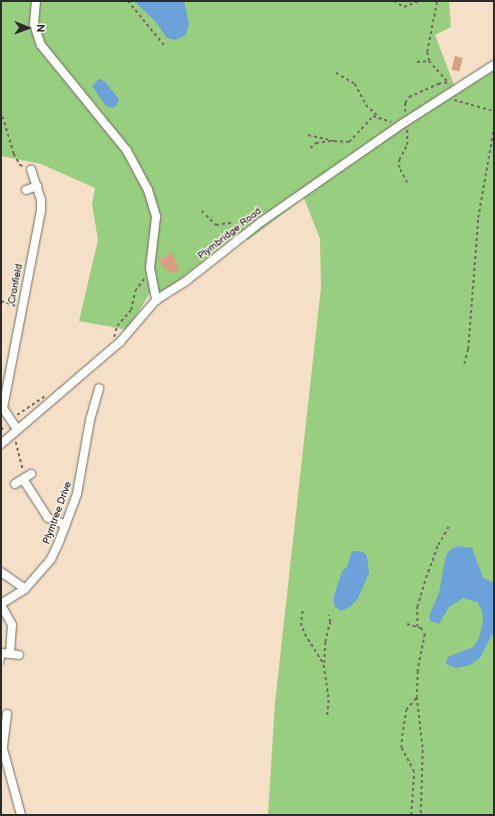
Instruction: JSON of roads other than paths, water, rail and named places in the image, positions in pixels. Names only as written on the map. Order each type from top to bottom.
[{"type":"street","points":[[36,1],[34,24],[41,45],[127,151],[148,190],[156,217],[150,276],[156,300]]},
{"type":"street","name":"Plymbridge Road","points":[[1,444],[118,344],[156,300],[184,282],[261,222],[452,90],[494,65]]},
{"type":"street","name":"Cranfield","points":[[15,431],[3,408],[41,210],[37,186],[31,170]]},
{"type":"street","points":[[26,190],[37,186]]},
{"type":"street","name":"Plymtree Drive","points":[[1,605],[25,588],[50,559],[66,525],[79,487],[90,420],[99,388]]},
{"type":"street","points":[[15,484],[31,474]]},
{"type":"street","points":[[23,479],[48,518],[66,525]]},
{"type":"street","points":[[1,572],[25,588]]},
{"type":"street","points":[[1,605],[12,625],[4,656],[19,655]]},
{"type":"street","points":[[7,714],[2,750],[21,815]]},
{"type":"water","points":[[134,1],[184,1],[189,24],[186,35],[176,40],[167,38],[155,21]]},
{"type":"water","points":[[99,79],[103,80],[119,99],[116,106],[112,108],[106,106],[92,86]]},
{"type":"water","points":[[458,546],[472,548],[483,578],[494,582],[494,631],[480,658],[470,665],[456,668],[446,664],[448,657],[473,647],[479,638],[483,622],[482,610],[477,602],[463,598],[449,607],[439,624],[430,621],[429,616],[439,593],[446,555],[451,549]]},
{"type":"water","points":[[352,551],[363,552],[367,556],[369,573],[358,598],[351,606],[342,611],[335,607],[333,599],[342,571],[347,567]]}]
